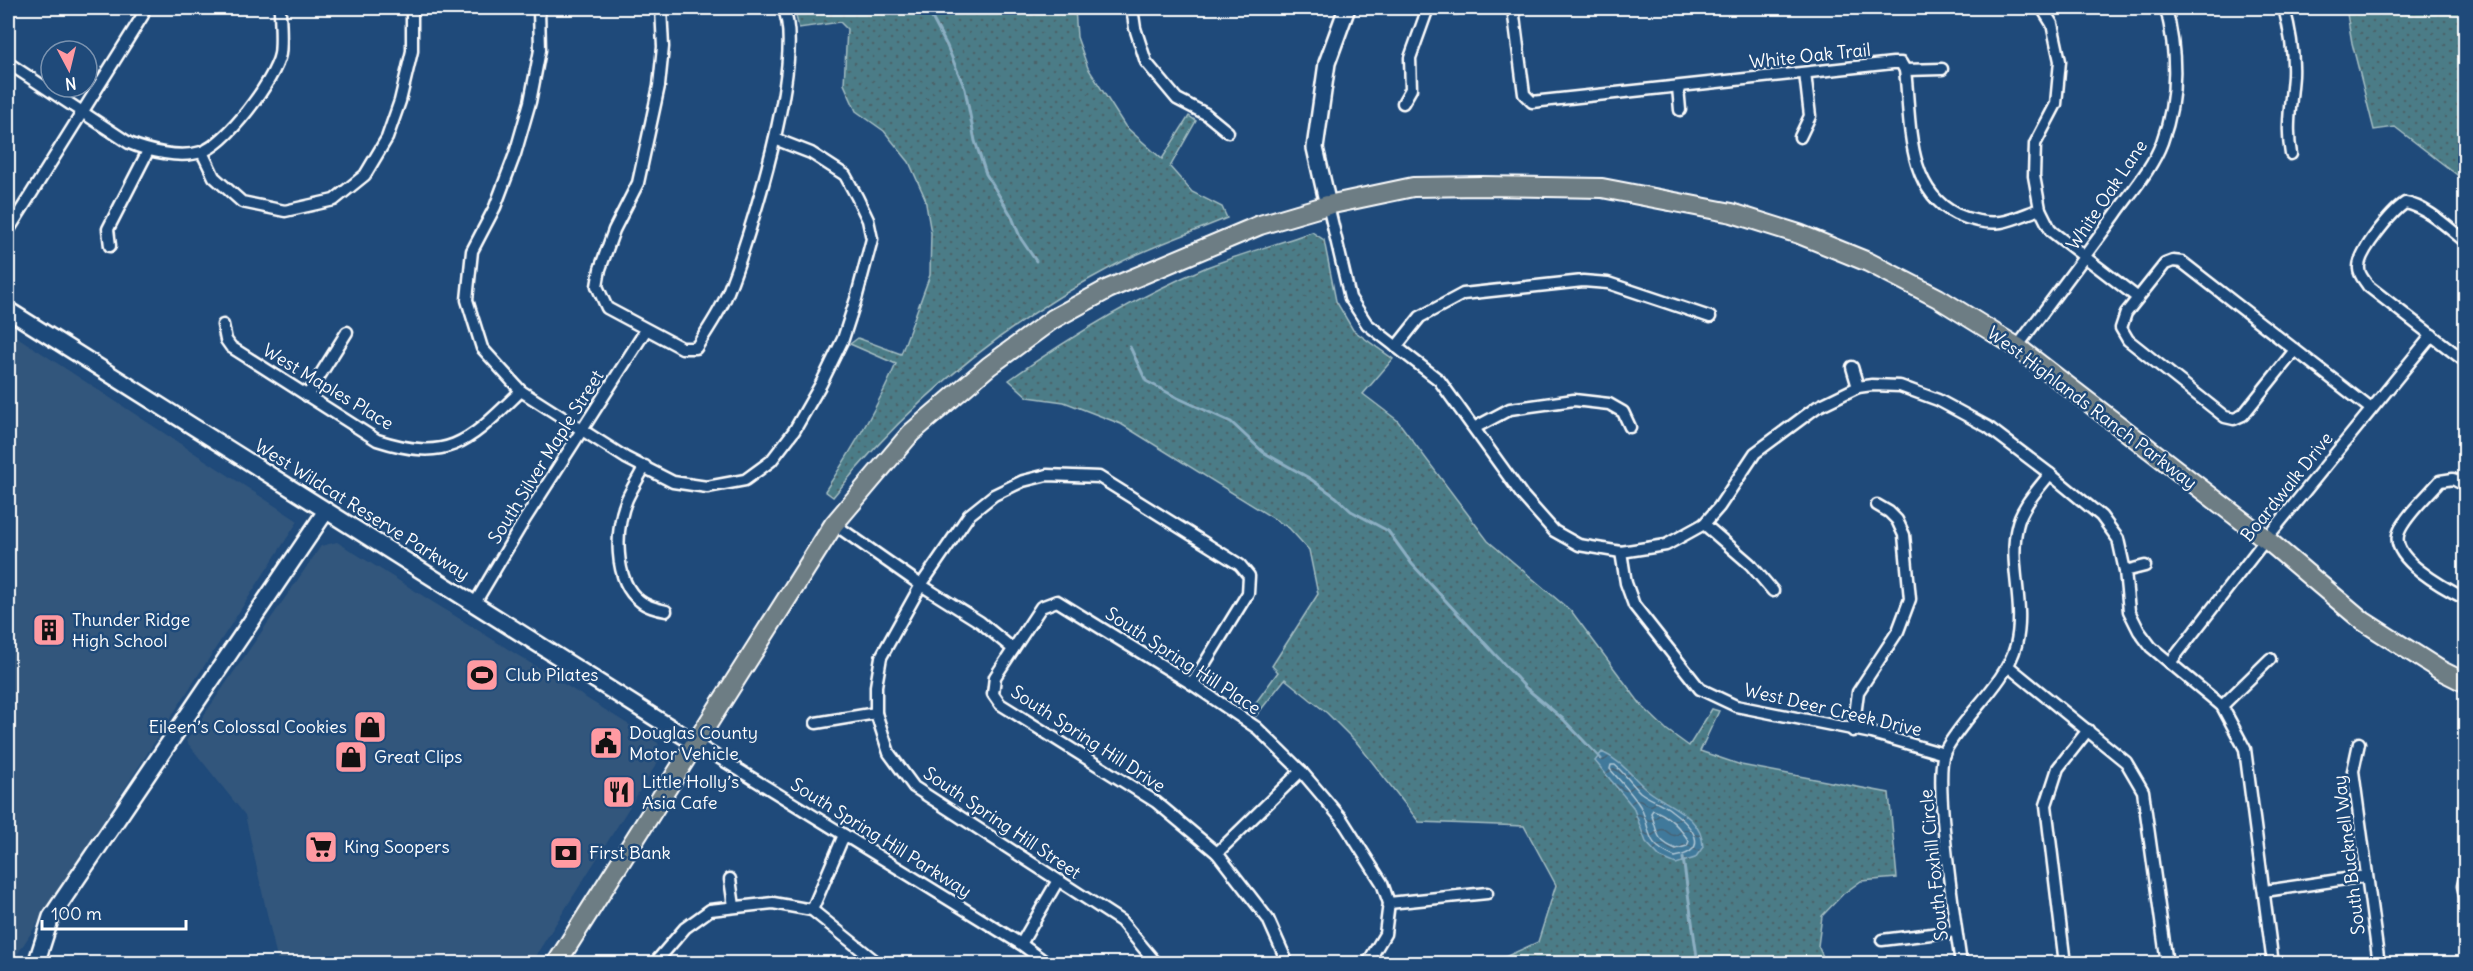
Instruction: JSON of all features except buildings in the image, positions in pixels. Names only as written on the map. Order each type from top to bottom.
[{"type":"main road","points":[[1328,205],[1315,148],[1327,63],[1347,8]]},
{"type":"main road","name":"West Highlands Ranch Parkway","points":[[556,963],[834,524],[911,434],[989,366],[1053,320],[1108,289],[1260,225],[1328,205],[1413,187],[1602,188],[1731,213],[1799,234],[1868,262],[1938,298],[2018,347],[2266,539],[2364,621],[2440,670],[2466,683]]},
{"type":"main road","name":"West Wildcat Reserve Parkway","points":[[8,310],[695,743]]},
{"type":"main road","points":[[36,963],[51,917],[326,511]]},
{"type":"street","points":[[8,63],[129,143],[148,151],[175,154],[202,152],[233,128],[257,100],[280,55],[280,8]]},
{"type":"street","points":[[202,152],[214,177],[242,202],[285,211],[334,200],[365,175],[387,138],[400,101],[412,51],[412,8]]},
{"type":"street","points":[[539,8],[540,51],[530,102],[495,207],[472,251],[467,300],[482,348],[521,391],[626,458],[673,482],[707,487],[745,480],[771,461],[794,431],[843,339],[872,239],[868,220],[845,175],[811,153],[775,139]]},
{"type":"street","points":[[661,8],[663,47],[659,87],[651,127],[638,183],[614,230],[600,269],[597,286],[608,308],[682,348],[696,348],[728,295],[775,139],[786,80],[788,30],[787,15],[783,8]]},
{"type":"street","points":[[1132,8],[1135,28],[1146,62],[1177,99],[1206,114],[1228,132]]},
{"type":"street","points":[[1403,103],[1411,89],[1410,58],[1428,8]]},
{"type":"street","points":[[1451,8],[1457,8]]},
{"type":"street","name":"White Oak Trail","points":[[1513,8],[1522,86],[1524,94],[1532,102],[1893,63],[1901,63],[1905,70],[1942,69]]},
{"type":"street","points":[[2042,8],[2052,24],[2060,61],[2056,104],[2035,144],[2034,176],[2040,209],[2051,231],[2138,298]]},
{"type":"street","name":"White Oak Lane","points":[[2018,347],[2152,163],[2161,144],[2168,124],[2174,80],[2173,42],[2166,8]]},
{"type":"street","points":[[2284,8],[2290,30],[2293,74],[2287,134],[2291,154]]},
{"type":"street","points":[[8,231],[142,15]]},
{"type":"street","points":[[1905,70],[1916,162],[1924,183],[1941,206],[1969,220],[2000,222],[2040,209]]},
{"type":"street","points":[[1800,137],[1810,116],[1805,73]]},
{"type":"street","points":[[1678,87],[1680,111]]},
{"type":"street","points":[[111,246],[108,229],[148,151]]},
{"type":"street","points":[[2466,242],[2424,210],[2405,203],[2396,210],[2361,256],[2358,270],[2368,286],[2466,362]]},
{"type":"street","points":[[1328,205],[1350,298],[1367,324],[1440,380],[1522,495],[1554,531],[1580,545],[1621,552],[1666,546],[1704,524],[1719,507],[1755,453],[1817,407],[1858,387],[1900,386],[1938,399],[1988,427],[2050,474],[2102,516],[2118,539],[2125,571],[2129,611],[2139,631],[2151,647],[2222,706],[2245,749],[2274,963]]},
{"type":"street","points":[[2295,350],[2242,415],[2234,419],[2226,417],[2128,340],[2121,328],[2126,313],[2165,264],[2173,261],[2182,262],[2371,409]]},
{"type":"street","points":[[1396,347],[1420,317],[1463,294],[1583,281],[1608,283],[1710,317]]},
{"type":"street","name":"West Maples Place","points":[[223,325],[226,340],[231,346],[377,440],[424,451],[451,446],[475,435],[521,391]]},
{"type":"street","name":"South Silver Maple Street","points":[[475,603],[525,519],[646,330]]},
{"type":"street","points":[[308,396],[347,332]]},
{"type":"street","name":"Boardwalk Drive","points":[[2170,663],[2266,539],[2432,335]]},
{"type":"street","points":[[1852,367],[1858,387]]},
{"type":"street","points":[[1476,428],[1510,409],[1574,400],[1609,404],[1623,412],[1630,427]]},
{"type":"street","points":[[645,466],[626,501],[618,541],[622,576],[639,601],[654,609],[666,610]]},
{"type":"street","name":"South Foxhill Circle","points":[[1960,963],[1941,792],[1944,753],[1959,729],[2008,666],[2016,647],[2021,620],[2015,552],[2017,527],[2028,503],[2050,474]]},
{"type":"street","name":"South Spring Hill Street","points":[[1157,963],[1121,921],[914,787],[889,753],[876,713],[876,686],[881,657],[921,585],[969,515],[994,495],[1023,481],[1047,475],[1099,477],[1240,565],[1248,576],[1248,593],[1192,684]]},
{"type":"street","points":[[2466,486],[2453,479],[2440,481],[2399,532],[2397,545],[2405,559],[2466,599]]},
{"type":"street","points":[[1853,731],[1858,692],[1898,632],[1910,599],[1904,535],[1897,520],[1877,505]]},
{"type":"street","points":[[834,524],[921,585],[980,622],[1013,649]]},
{"type":"street","points":[[1704,524],[1750,564],[1773,591]]},
{"type":"street","name":"West Deer Creek Drive","points":[[1621,552],[1626,583],[1634,605],[1700,689],[1736,706],[1872,733],[1944,753]]},
{"type":"street","points":[[2125,571],[2145,566]]},
{"type":"street","name":"South Spring Hill Place","points":[[1013,649],[1041,607],[1057,601],[1192,684],[1257,728],[1301,771],[1341,818],[1382,882],[1389,903],[1385,934],[1367,963]]},
{"type":"street","name":"South Spring Hill Drive","points":[[1013,649],[994,677],[993,694],[1000,704],[1156,802],[1217,853],[1268,919],[1288,963]]},
{"type":"street","points":[[2222,706],[2270,659]]},
{"type":"street","points":[[2008,666],[2126,762],[2143,792],[2167,963]]},
{"type":"street","points":[[816,723],[876,713]]},
{"type":"street","points":[[2065,963],[2046,806],[2058,768],[2088,730]]},
{"type":"street","name":"South Spring Hill Parkway","points":[[695,743],[1021,944],[1048,963]]},
{"type":"street","name":"South Bucknell Way","points":[[2359,743],[2353,771],[2379,963]]},
{"type":"street","points":[[1217,853],[1301,771]]},
{"type":"street","points":[[812,910],[844,835]]},
{"type":"street","points":[[2466,872],[2463,886],[2466,899]]},
{"type":"street","points":[[2265,891],[2366,876]]},
{"type":"street","points":[[730,879],[734,906]]},
{"type":"street","points":[[1021,944],[1058,882]]},
{"type":"street","points":[[1389,903],[1487,893]]},
{"type":"street","points":[[654,963],[685,928],[710,910],[773,903],[812,910],[879,963]]},
{"type":"street","points":[[1882,940],[1956,931]]},
{"type":"shaded area","points":[[8,331],[298,521],[11,964],[8,963]]},
{"type":"shaded area","points":[[337,542],[658,743],[661,757],[531,963],[278,963],[245,815],[186,741],[321,546]]},
{"type":"green space","points":[[794,8],[1075,8],[1077,37],[1088,68],[1125,126],[1162,159],[1189,116],[1196,121],[1170,167],[1192,192],[1222,207],[1227,218],[1117,264],[1037,311],[999,337],[928,396],[895,427],[833,497],[825,491],[864,429],[896,364],[850,344],[858,338],[901,354],[930,275],[931,233],[925,198],[909,162],[884,131],[856,111],[844,84],[847,29],[840,22],[799,28]]},
{"type":"green space","points":[[2346,8],[2465,8],[2465,181],[2395,127],[2374,130],[2352,43]]},
{"type":"green space","points":[[1312,232],[1324,240],[1336,301],[1353,330],[1393,359],[1363,394],[1397,420],[1488,541],[1572,612],[1642,706],[1667,730],[1689,746],[1712,709],[1719,711],[1700,751],[1741,765],[1889,793],[1897,878],[1861,881],[1843,894],[1822,916],[1818,946],[1826,963],[1481,963],[1505,957],[1538,942],[1556,885],[1524,826],[1419,822],[1358,744],[1327,713],[1285,679],[1256,716],[1249,712],[1278,672],[1272,666],[1318,594],[1309,550],[1289,528],[1121,424],[1064,402],[1028,397],[1009,380],[1080,333],[1155,291],[1207,267]]},
{"type":"water","points":[[1602,752],[1620,764],[1652,794],[1689,818],[1701,835],[1703,847],[1695,858],[1676,864],[1660,857],[1646,842],[1633,807],[1595,761]]},
{"type":"waterway","points":[[924,8],[930,14],[947,46],[965,89],[975,141],[986,174],[1011,215],[1021,239],[1036,261]]},
{"type":"waterway","points":[[1130,347],[1146,381],[1231,422],[1263,452],[1309,478],[1351,511],[1388,531],[1412,564],[1526,688],[1563,719],[1601,759]]},
{"type":"waterway","points":[[1683,858],[1698,964]]},
{"type":"place","name":"Thunder Ridge High School","points":[[49,630]]},
{"type":"place","name":"Club Pilates","points":[[482,675]]},
{"type":"place","name":"Eileen’s Colossal Cookies","points":[[370,727]]},
{"type":"place","name":"Douglas County Motor Vehicle","points":[[606,743]]},
{"type":"place","name":"Great Clips","points":[[351,757]]},
{"type":"place","name":"Little Holly’s Asia Cafe","points":[[619,792]]},
{"type":"place","name":"King Soopers","points":[[321,847]]},
{"type":"place","name":"First Bank","points":[[566,853]]}]
